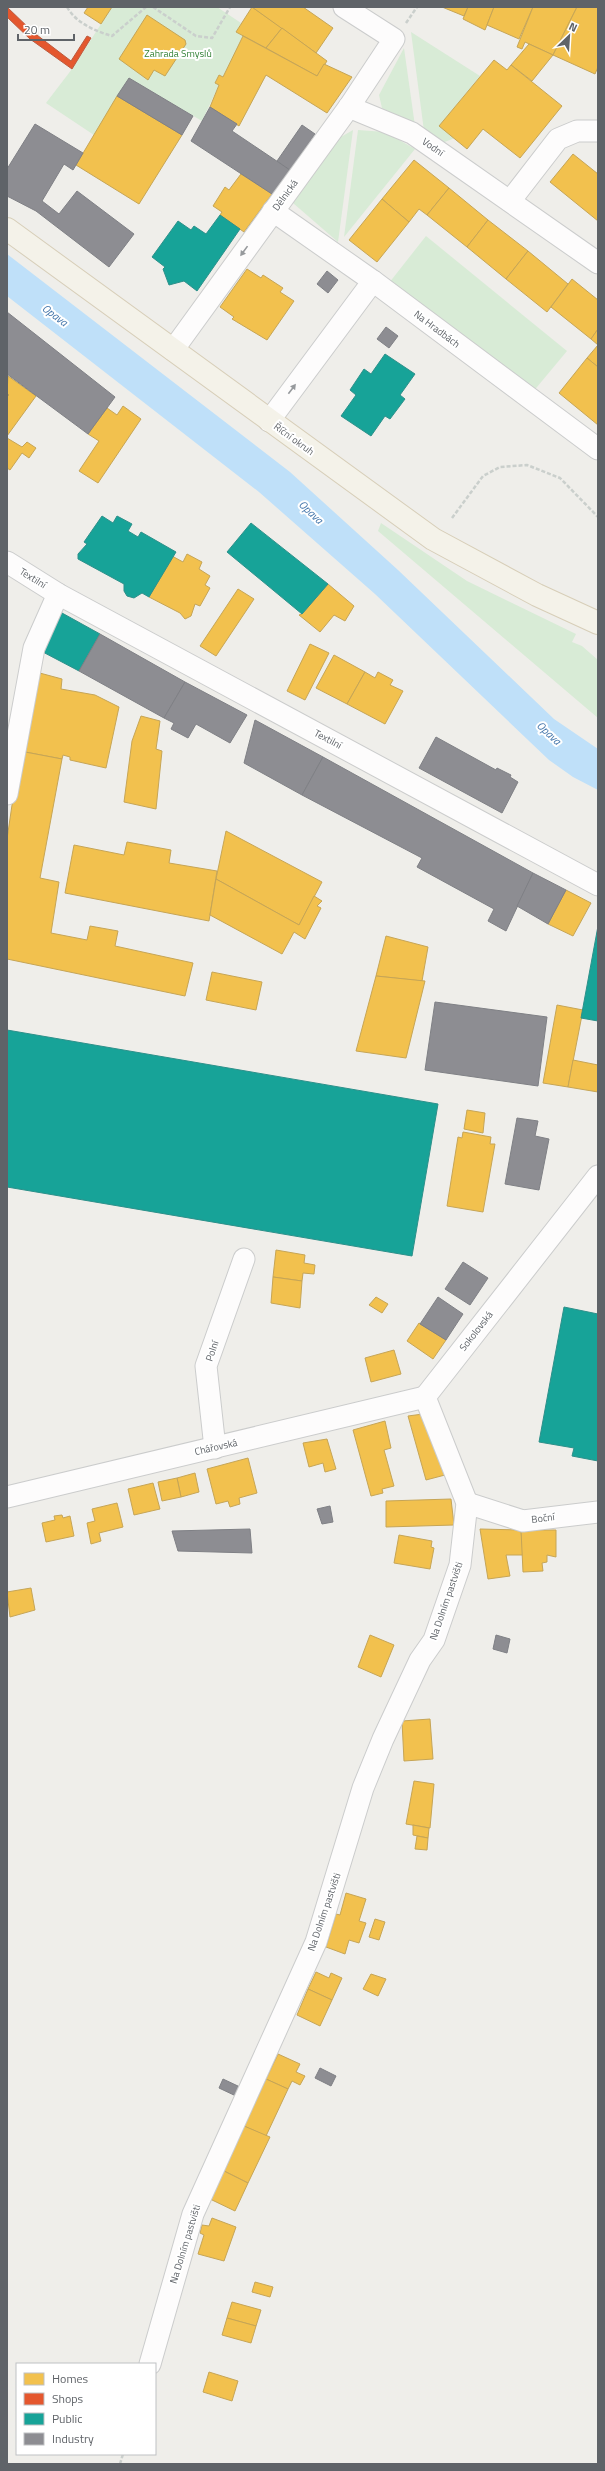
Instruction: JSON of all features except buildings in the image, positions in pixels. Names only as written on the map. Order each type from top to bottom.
[{"type":"main road","name":"Říční okruh","points":[[7,229],[433,540],[537,595],[598,623]]},
{"type":"street","name":"Dělnická","points":[[173,350],[349,107],[394,39],[344,7]]},
{"type":"street","name":"Vodní","points":[[349,107],[412,132],[598,263]]},
{"type":"street","points":[[510,201],[558,139],[577,131],[598,131]]},
{"type":"street","name":"Na Hradbách","points":[[270,215],[373,282],[598,448]]},
{"type":"street","points":[[269,421],[373,282]]},
{"type":"street","name":"Textilní","points":[[7,562],[58,594],[598,885]]},
{"type":"street","name":"Textilní","points":[[7,794],[34,648],[58,594]]},
{"type":"street","name":"Sokolovská","points":[[425,1397],[598,1176]]},
{"type":"street","name":"Polní","points":[[215,1448],[206,1366],[244,1259]]},
{"type":"street","points":[[425,1397],[467,1503]]},
{"type":"street","name":"Chářovská","points":[[7,1497],[425,1397]]},
{"type":"street","name":"Boční","points":[[467,1503],[523,1521],[598,1512]]},
{"type":"street","name":"Na Dolním pastvišti","points":[[150,2363],[193,2214],[316,1942],[364,1788],[383,1739],[420,1660],[434,1640],[460,1565],[467,1503]]},
{"type":"path","points":[[67,7],[72,16],[78,20],[96,31],[112,36],[146,7]]},
{"type":"path","points":[[153,7],[196,36],[212,38],[230,7]]},
{"type":"path","points":[[452,518],[483,476],[500,467],[527,465],[560,478],[598,517]]},
{"type":"green space","name":"Zahrada Smyslů","points":[[112,7],[217,7],[241,23],[236,32],[243,36],[223,77],[219,75],[215,83],[219,85],[202,121],[129,78],[94,135],[46,103],[72,69]]},
{"type":"green space","points":[[411,32],[480,76],[439,126],[455,138],[442,143],[424,131]]},
{"type":"green space","points":[[404,48],[415,126],[382,108],[379,95]]},
{"type":"green space","points":[[353,130],[338,242],[293,203],[291,195],[334,141]]},
{"type":"green space","points":[[358,130],[385,132],[415,149],[344,237]]},
{"type":"green space","points":[[426,236],[567,351],[532,393],[389,283]]},
{"type":"green space","points":[[381,523],[467,581],[576,634],[572,642],[582,646],[598,660],[598,718],[378,531]]},
{"type":"water","name":"Opava","points":[[7,254],[290,472],[398,570],[554,719],[598,749],[598,790],[573,777],[549,760],[375,594],[259,492],[7,296]]}]
